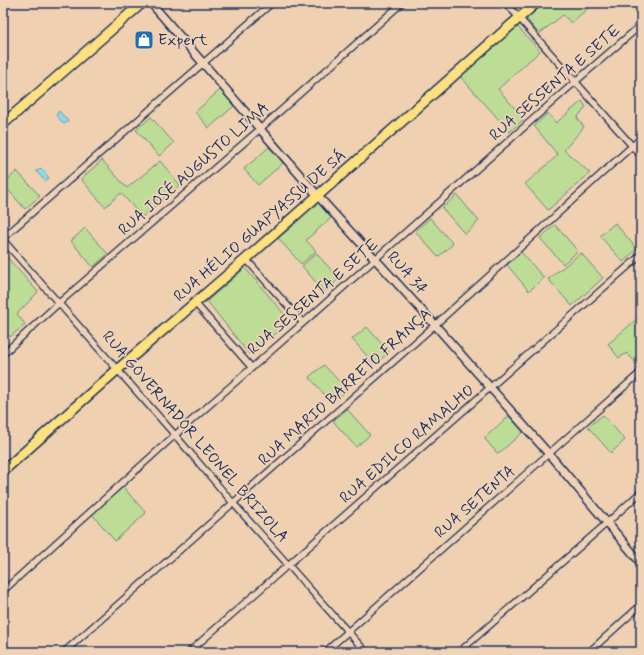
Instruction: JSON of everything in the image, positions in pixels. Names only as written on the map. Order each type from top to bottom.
[{"type":"main road","points":[[3,124],[142,3]]},
{"type":"main road","name":"RUA HÉLIO GUAPYASSU DE SÁ","points":[[3,471],[536,3]]},
{"type":"street","points":[[3,6],[6,3]]},
{"type":"street","name":"RUA 34","points":[[151,3],[318,196],[435,325],[548,454],[641,563]]},
{"type":"street","points":[[3,239],[272,3]]},
{"type":"street","name":"RUA JOSÉ AUGUSTO LIMA","points":[[3,354],[59,303],[260,129],[402,3]]},
{"type":"street","points":[[506,3],[641,156]]},
{"type":"street","name":"RUA SESSENTA E SETE","points":[[3,591],[175,434],[641,25]]},
{"type":"street","name":"RUA MARIO BARRETO FRANÇA","points":[[64,652],[435,325],[641,138]]},
{"type":"street","name":"RUA GOVERNADOR LEONEL BRIZOLA","points":[[3,239],[366,652]]},
{"type":"street","name":"RUA EDILCO RAMALHO","points":[[189,652],[641,255]]},
{"type":"street","points":[[246,259],[303,323]]},
{"type":"street","points":[[195,303],[252,368]]},
{"type":"street","name":"RUA SETENTA","points":[[325,652],[641,372]]},
{"type":"street","points":[[459,652],[641,492]]},
{"type":"street","points":[[589,652],[641,605]]},
{"type":"green space","points":[[543,3],[594,3],[571,23],[563,15],[539,34],[526,18]]},
{"type":"green space","points":[[516,25],[540,51],[498,89],[524,119],[510,132],[460,76]]},
{"type":"green space","points":[[220,90],[234,106],[209,128],[195,112]]},
{"type":"green space","points":[[582,101],[586,107],[577,118],[584,127],[564,150],[590,173],[548,210],[525,184],[558,155],[534,126],[548,113],[556,123]]},
{"type":"green space","points":[[151,117],[174,143],[159,156],[136,130]]},
{"type":"green space","points":[[269,147],[283,163],[258,185],[244,169]]},
{"type":"green space","points":[[102,160],[127,188],[160,161],[180,185],[142,217],[121,193],[105,207],[81,179]]},
{"type":"green space","points":[[17,171],[40,196],[25,209],[3,184]]},
{"type":"green space","points":[[457,195],[479,221],[465,234],[442,208]]},
{"type":"green space","points":[[317,202],[331,218],[306,240],[316,251],[301,264],[278,238],[293,226],[292,224]]},
{"type":"green space","points":[[430,218],[453,244],[438,257],[415,231]]},
{"type":"green space","points":[[615,223],[637,249],[623,262],[600,236]]},
{"type":"green space","points":[[555,225],[578,251],[563,264],[540,238]]},
{"type":"green space","points":[[85,228],[108,254],[93,267],[71,241]]},
{"type":"green space","points":[[521,252],[544,278],[529,291],[507,265]]},
{"type":"green space","points":[[3,253],[38,292],[17,314],[25,324],[10,337],[3,329]]},
{"type":"green space","points":[[316,253],[339,279],[324,292],[302,266]]},
{"type":"green space","points":[[581,253],[603,278],[572,306],[548,279]]},
{"type":"green space","points":[[245,268],[291,322],[249,354],[207,301]]},
{"type":"green space","points":[[639,317],[641,319],[640,368],[627,353],[619,358],[608,344]]},
{"type":"green space","points":[[367,327],[389,352],[375,365],[352,339]]},
{"type":"green space","points":[[324,365],[347,390],[332,403],[309,377]]},
{"type":"green space","points":[[347,409],[370,435],[356,447],[333,421]]},
{"type":"green space","points":[[603,415],[625,440],[611,453],[588,427]]},
{"type":"green space","points":[[509,416],[523,432],[498,454],[484,438]]},
{"type":"green space","points":[[123,487],[146,513],[115,541],[92,514]]},
{"type":"water","points":[[59,111],[68,121],[64,124],[56,115]]},
{"type":"water","points":[[42,169],[49,178],[45,181],[36,171]]},
{"type":"place","name":"Expert","points":[[144,40]]}]
